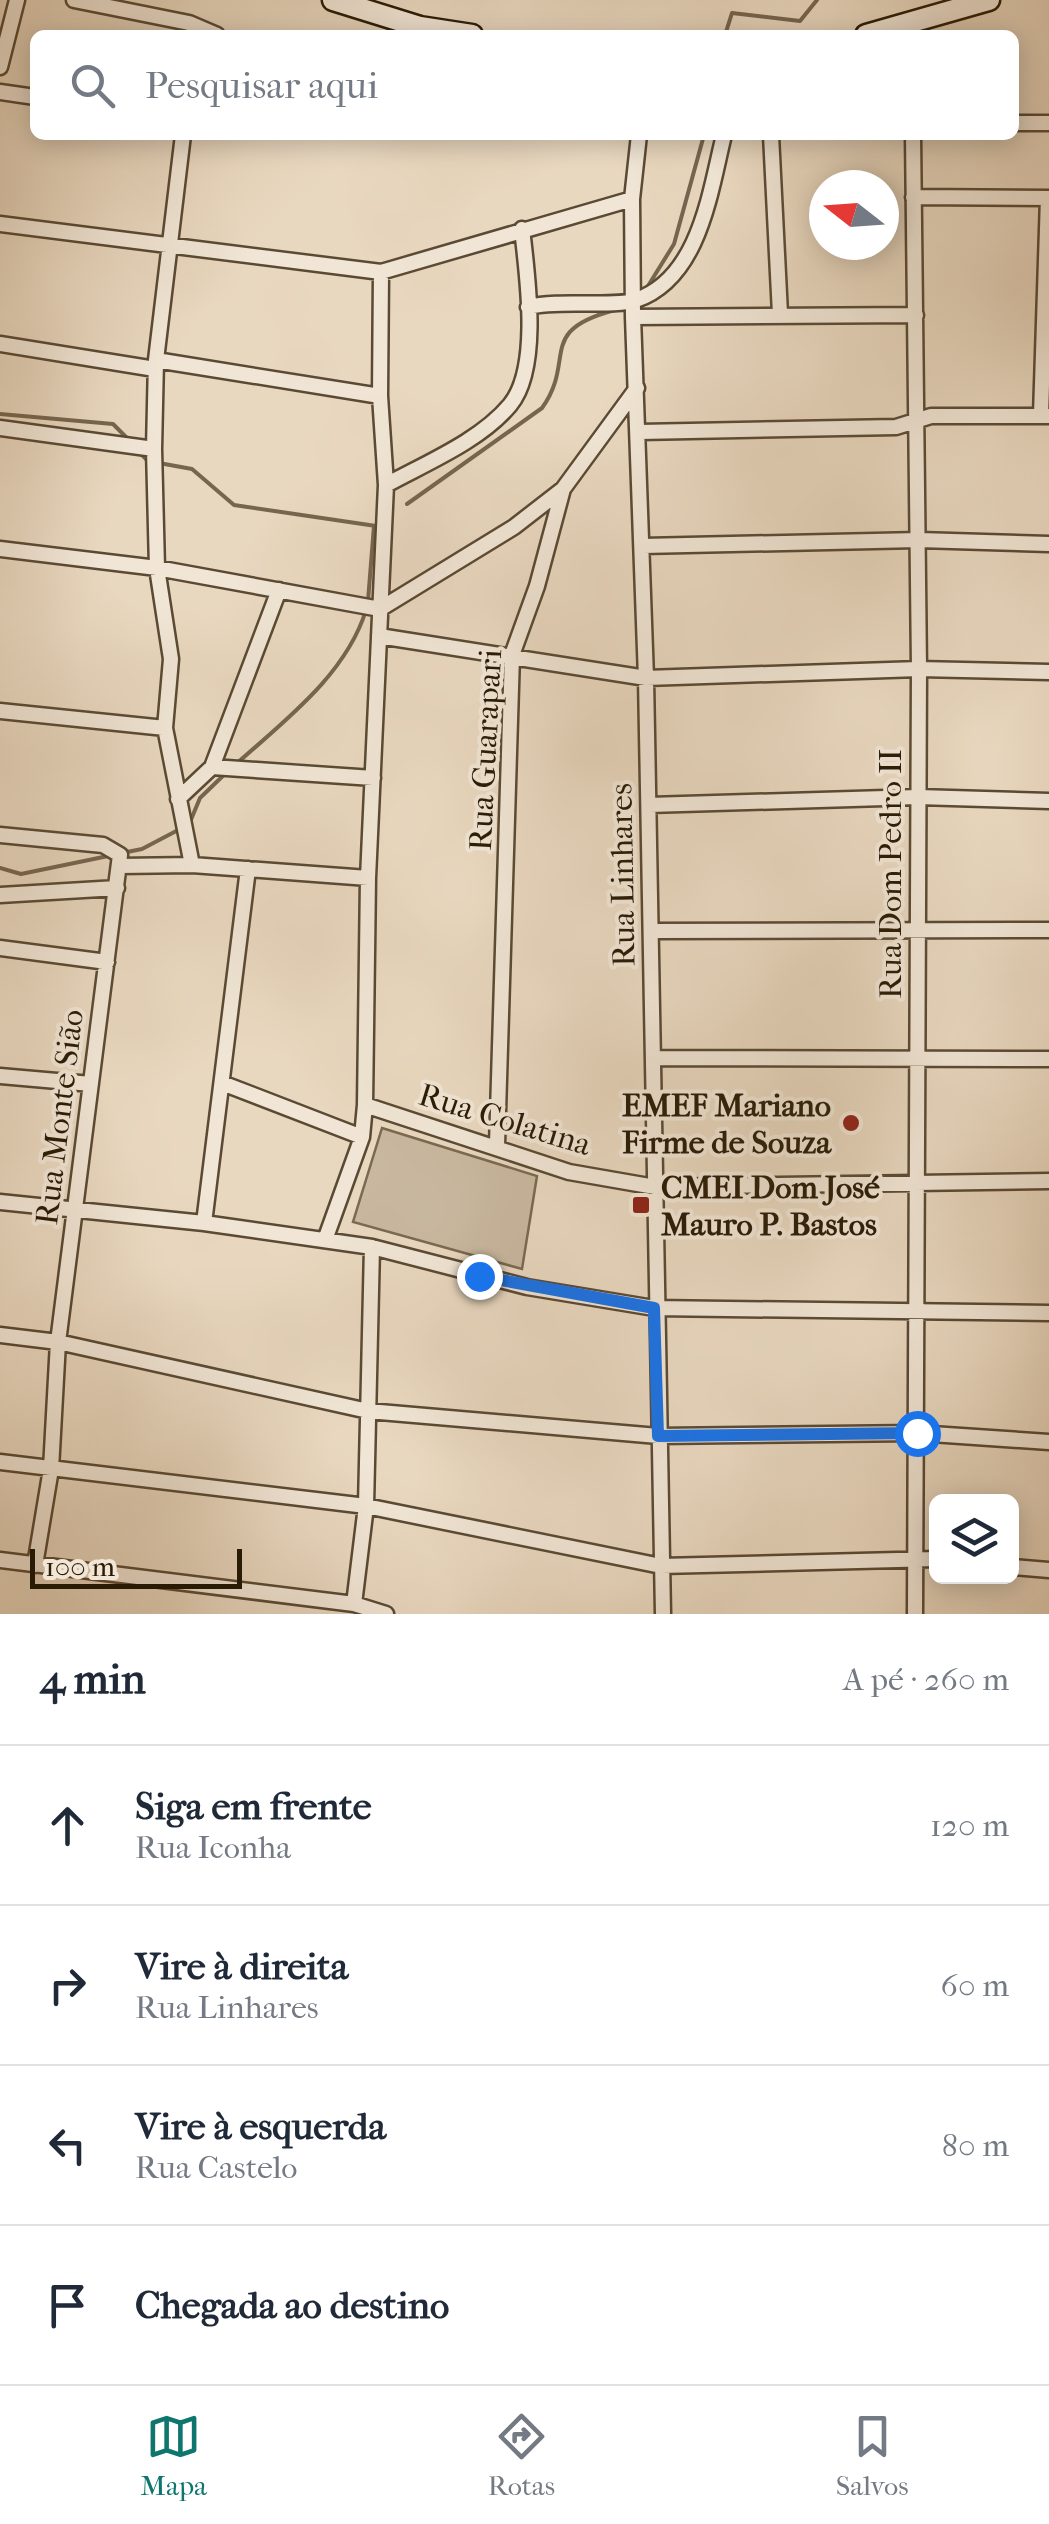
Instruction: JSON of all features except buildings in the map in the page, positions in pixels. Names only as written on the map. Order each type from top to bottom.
[{"type":"street","points":[[0,67],[17,0]]},
{"type":"street","points":[[74,0],[189,23],[205,30]]},
{"type":"street","points":[[333,0],[440,30]]},
{"type":"street","points":[[884,30],[990,0]]},
{"type":"street","points":[[0,92],[30,96]]},
{"type":"street","points":[[1019,123],[1049,123]]},
{"type":"street","points":[[183,140],[156,364],[154,449],[157,568],[171,659],[164,728],[192,864]]},
{"type":"street","name":"Rua Linhares","points":[[638,140],[632,199],[633,309],[646,678],[662,1614]]},
{"type":"street","points":[[633,309],[686,257],[706,208],[723,140]]},
{"type":"street","points":[[771,140],[780,314]]},
{"type":"street","name":"Rua Dom Pedro II","points":[[913,140],[920,669],[920,1311],[915,1614]]},
{"type":"street","points":[[640,432],[896,427],[946,415],[1045,416],[1048,198],[913,197]]},
{"type":"street","points":[[0,224],[381,272],[632,199]]},
{"type":"street","points":[[386,485],[438,457],[510,405],[524,374],[528,308],[522,229]]},
{"type":"street","points":[[325,1240],[362,1137],[365,1104],[368,878],[386,485],[380,396],[381,272]]},
{"type":"street","points":[[528,308],[578,300],[633,309],[916,315]]},
{"type":"street","points":[[0,344],[380,396]]},
{"type":"street","name":"Rua Guarapari","points":[[497,1145],[512,654],[538,586],[563,489],[637,388]]},
{"type":"street","points":[[0,428],[154,449]]},
{"type":"street","points":[[0,549],[157,568],[380,609],[514,527],[563,489]]},
{"type":"street","points":[[642,546],[919,540],[1049,544]]},
{"type":"street","points":[[178,799],[212,767],[280,590]]},
{"type":"street","points":[[379,636],[646,678],[920,669],[1049,672]]},
{"type":"street","points":[[0,711],[164,728]]},
{"type":"street","points":[[212,767],[373,778]]},
{"type":"street","points":[[648,805],[918,798],[1049,801]]},
{"type":"street","points":[[0,835],[103,845],[120,860],[368,878]]},
{"type":"street","name":"Rua Monte Sião","points":[[34,1565],[51,1469],[58,1342],[120,860]]},
{"type":"street","points":[[204,1223],[248,869]]},
{"type":"street","points":[[0,895],[117,888]]},
{"type":"street","points":[[651,931],[1049,930]]},
{"type":"street","points":[[0,948],[107,962]]},
{"type":"street","points":[[654,1058],[1049,1059]]},
{"type":"street","points":[[0,1076],[91,1084]]},
{"type":"street","points":[[222,1083],[362,1137]]},
{"type":"street","name":"Rua Colatina","points":[[365,1104],[569,1172],[654,1187],[1049,1181]]},
{"type":"street","points":[[0,1202],[204,1223],[372,1247],[511,1283],[654,1308],[1049,1313]]},
{"type":"street","points":[[354,1604],[366,1506],[372,1247]]},
{"type":"street","points":[[0,1335],[58,1342],[368,1410],[658,1436],[917,1433],[1049,1442]]},
{"type":"street","points":[[0,1462],[366,1506],[661,1566],[929,1559]]},
{"type":"street","points":[[0,1560],[354,1604],[386,1614]]},
{"type":"street","points":[[1019,1568],[1049,1570]]},
{"type":"shaded area","points":[[382,1128],[537,1176],[522,1269],[353,1222]]},
{"type":"waterway","points":[[727,30],[732,13],[800,21],[817,0]]},
{"type":"waterway","points":[[648,286],[674,244],[703,140]]},
{"type":"waterway","points":[[407,504],[542,408],[552,391],[566,337],[590,318],[615,310]]},
{"type":"waterway","points":[[0,414],[113,424],[131,442]]},
{"type":"waterway","points":[[140,453],[148,461],[192,469],[234,505],[376,526]]},
{"type":"waterway","points":[[368,601],[374,526]]},
{"type":"waterway","points":[[235,765],[329,676],[357,634],[366,610]]},
{"type":"waterway","points":[[190,822],[200,798],[228,771]]},
{"type":"waterway","points":[[122,853],[142,849],[182,828]]},
{"type":"waterway","points":[[0,868],[21,874],[113,855]]},
{"type":"place","name":"EMEF Mariano Firme de Souza","points":[[851,1123]]},
{"type":"place","name":"CMEI Dom José Mauro P. Bastos","points":[[641,1205]]},
{"type":"route","points":[[479,1276],[654,1308],[658,1436],[917,1433]]}]
